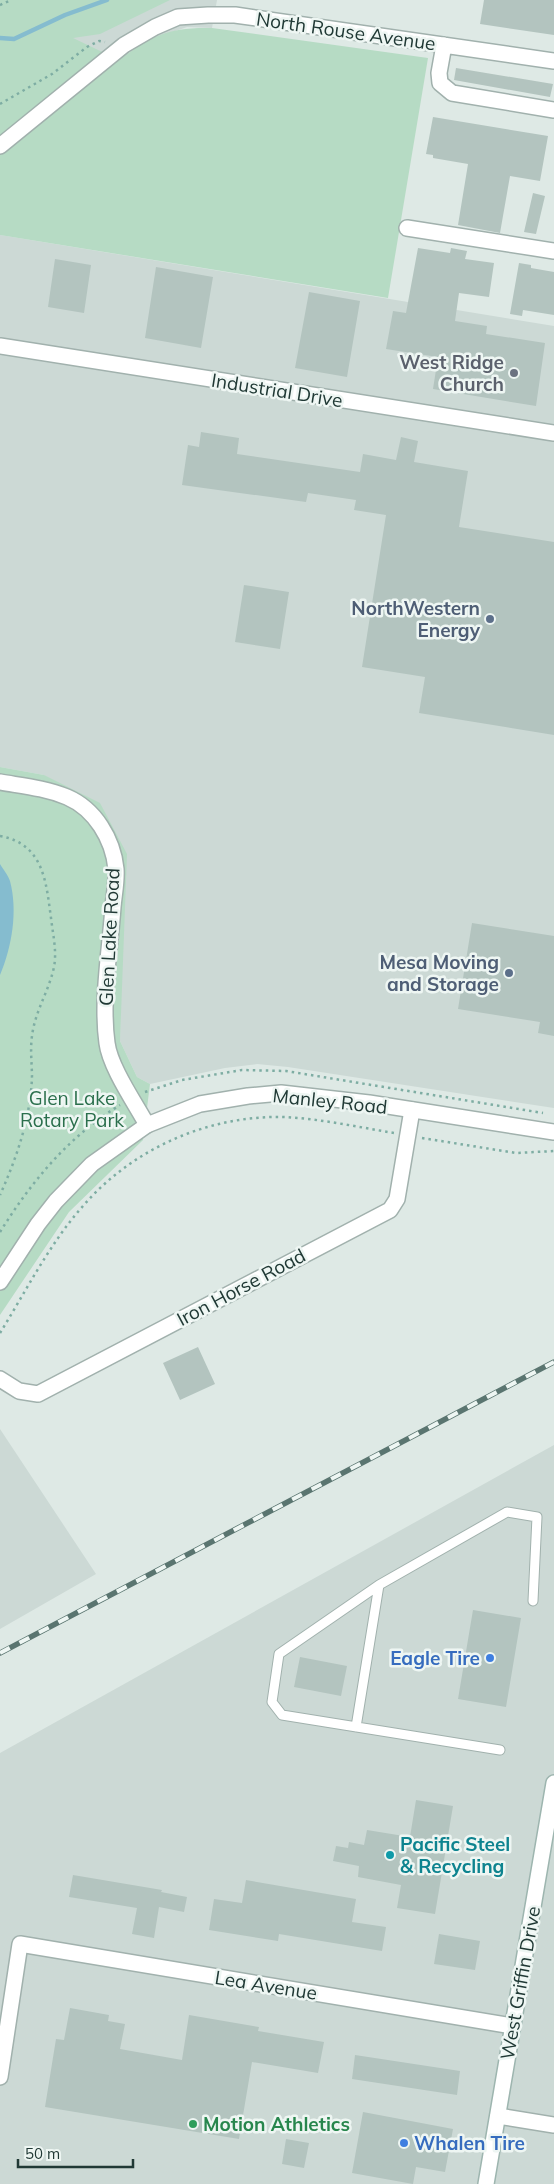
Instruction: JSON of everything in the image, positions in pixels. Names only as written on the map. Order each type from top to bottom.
[{"type":"street","name":"North Rouse Avenue","points":[[0,146],[124,46],[155,27],[178,17],[235,16],[554,61]]},
{"type":"street","points":[[444,45],[439,73],[440,83],[452,93],[554,110]]},
{"type":"street","points":[[407,228],[554,252]]},
{"type":"street","name":"Industrial Drive","points":[[0,346],[554,433]]},
{"type":"street","name":"Glen Lake Road","points":[[0,782],[48,790],[69,798],[88,811],[101,827],[110,844],[116,869],[106,996],[105,1023],[107,1046],[120,1076],[147,1125]]},
{"type":"street","name":"Manley Road","points":[[0,1282],[38,1224],[71,1183],[105,1153],[147,1125],[200,1104],[281,1093],[412,1110],[554,1132]]},
{"type":"street","name":"Iron Horse Road","points":[[0,1379],[19,1391],[38,1394],[390,1210],[397,1199],[412,1110]]},
{"type":"street","name":"West Griffin Drive","points":[[486,2184],[554,1783]]},
{"type":"street","name":"Lea Avenue","points":[[0,2077],[20,1944],[512,2026]]},
{"type":"street","points":[[498,2116],[554,2125]]},
{"type":"lane","points":[[500,1750],[282,1715],[272,1702],[279,1654],[379,1586],[507,1512],[537,1517],[533,1601]]},
{"type":"lane","points":[[356,1727],[379,1586]]},
{"type":"path","points":[[0,5],[11,0]]},
{"type":"path","points":[[0,104],[52,74],[86,47],[99,41],[124,46]]},
{"type":"path","points":[[0,836],[20,842],[28,849],[43,871],[48,886],[56,951],[54,968],[36,1015],[32,1038],[32,1079],[28,1115],[18,1151],[0,1195]]},
{"type":"path","points":[[0,1333],[53,1248],[83,1206],[116,1174],[153,1149],[196,1130],[217,1124],[264,1118],[307,1119],[516,1153],[554,1151]]},
{"type":"shaded area","points":[[0,0],[217,0],[212,28],[187,27],[141,43],[119,61],[0,4]]},
{"type":"shaded area","points":[[0,235],[554,326],[554,1108],[288,1067],[257,1064],[225,1068],[150,1084],[137,1077],[120,1041],[121,977],[44,775],[0,767]]},
{"type":"shaded area","points":[[0,1429],[96,1574],[0,1629]]},
{"type":"shaded area","points":[[554,1445],[554,2184],[0,2184],[0,1753]]},
{"type":"green space","points":[[0,0],[170,0],[100,34],[73,38],[119,60],[141,44],[162,34],[197,28],[212,28],[428,58],[388,298],[0,235]]},
{"type":"green space","name":"Glen Lake Rotary Park","points":[[0,767],[44,775],[100,803],[127,854],[120,1041],[137,1077],[150,1084],[143,1140],[69,1212],[0,1315]]},
{"type":"water","points":[[0,864],[10,881],[14,917],[11,941],[0,975]]},
{"type":"building","points":[[484,0],[554,0],[554,35],[480,24]]},
{"type":"building","points":[[456,68],[553,84],[550,97],[454,80]]},
{"type":"building","points":[[433,117],[548,136],[540,181],[510,176],[500,233],[458,225],[468,164],[433,158],[433,155],[426,154]]},
{"type":"building","points":[[533,193],[545,196],[536,234],[524,232]]},
{"type":"building","points":[[418,248],[450,253],[451,248],[467,251],[465,259],[494,263],[489,297],[459,293],[455,321],[487,326],[486,334],[545,343],[536,406],[433,389],[438,357],[386,349],[393,311],[406,313]]},
{"type":"building","points":[[55,259],[91,265],[84,313],[48,307]]},
{"type":"building","points":[[519,263],[531,265],[531,268],[554,272],[554,315],[523,310],[522,316],[510,314]]},
{"type":"building","points":[[156,267],[213,277],[201,348],[145,338]]},
{"type":"building","points":[[309,292],[360,301],[347,377],[295,368]]},
{"type":"building","points":[[201,432],[239,438],[237,454],[360,472],[363,454],[396,460],[401,437],[418,441],[414,462],[468,471],[459,527],[554,542],[554,735],[419,713],[425,677],[362,667],[386,515],[354,510],[356,500],[308,493],[306,502],[182,485],[188,445],[199,447]]},
{"type":"building","points":[[244,585],[289,592],[280,649],[235,642]]},
{"type":"building","name":"Mesa Moving and Storage","points":[[472,923],[554,936],[554,1036],[538,1033],[540,1022],[458,1009]]},
{"type":"building","points":[[198,1347],[215,1384],[180,1400],[163,1363]]},
{"type":"building","name":"Eagle Tire","points":[[473,1610],[521,1618],[506,1707],[458,1699]]},
{"type":"building","points":[[300,1657],[347,1666],[341,1696],[294,1687]]},
{"type":"building","name":"Pacific Steel & Recycling","points":[[416,1800],[453,1806],[435,1914],[397,1908],[401,1885],[358,1877],[359,1866],[333,1861],[336,1846],[348,1848],[349,1842],[364,1845],[367,1830],[410,1837]]},
{"type":"building","points":[[73,1875],[162,1890],[161,1892],[187,1897],[184,1912],[159,1907],[154,1938],[132,1934],[137,1908],[69,1897]]},
{"type":"building","points":[[246,1880],[356,1899],[352,1922],[386,1927],[382,1951],[279,1934],[278,1941],[209,1930],[214,1899],[242,1903]]},
{"type":"building","points":[[439,1934],[480,1941],[475,1970],[434,1964]]},
{"type":"building","points":[[70,2008],[109,2015],[108,2021],[125,2024],[120,2049],[182,2060],[189,2015],[259,2027],[258,2031],[324,2042],[318,2073],[252,2062],[239,2139],[45,2107],[56,2039],[64,2040]]},
{"type":"building","points":[[355,2055],[460,2071],[457,2095],[352,2079]]},
{"type":"building","name":"Whalen Tire","points":[[363,2112],[453,2129],[445,2172],[416,2167],[413,2184],[352,2173]]},
{"type":"building","points":[[286,2139],[309,2143],[304,2168],[282,2164]]},
{"type":"waterway","points":[[0,38],[14,39],[65,15],[107,0]]},
{"type":"railway","points":[[0,1653],[554,1362]]},
{"type":"place","name":"West Ridge Church","points":[[514,373]]},
{"type":"place","name":"NorthWestern Energy","points":[[490,619]]},
{"type":"place","name":"Mesa Moving and Storage","points":[[509,973]]},
{"type":"place","name":"Eagle Tire","points":[[490,1658]]},
{"type":"place","name":"Pacific Steel & Recycling","points":[[390,1855]]},
{"type":"place","name":"Motion Athletics","points":[[193,2124]]},
{"type":"place","name":"Whalen Tire","points":[[404,2143]]}]
